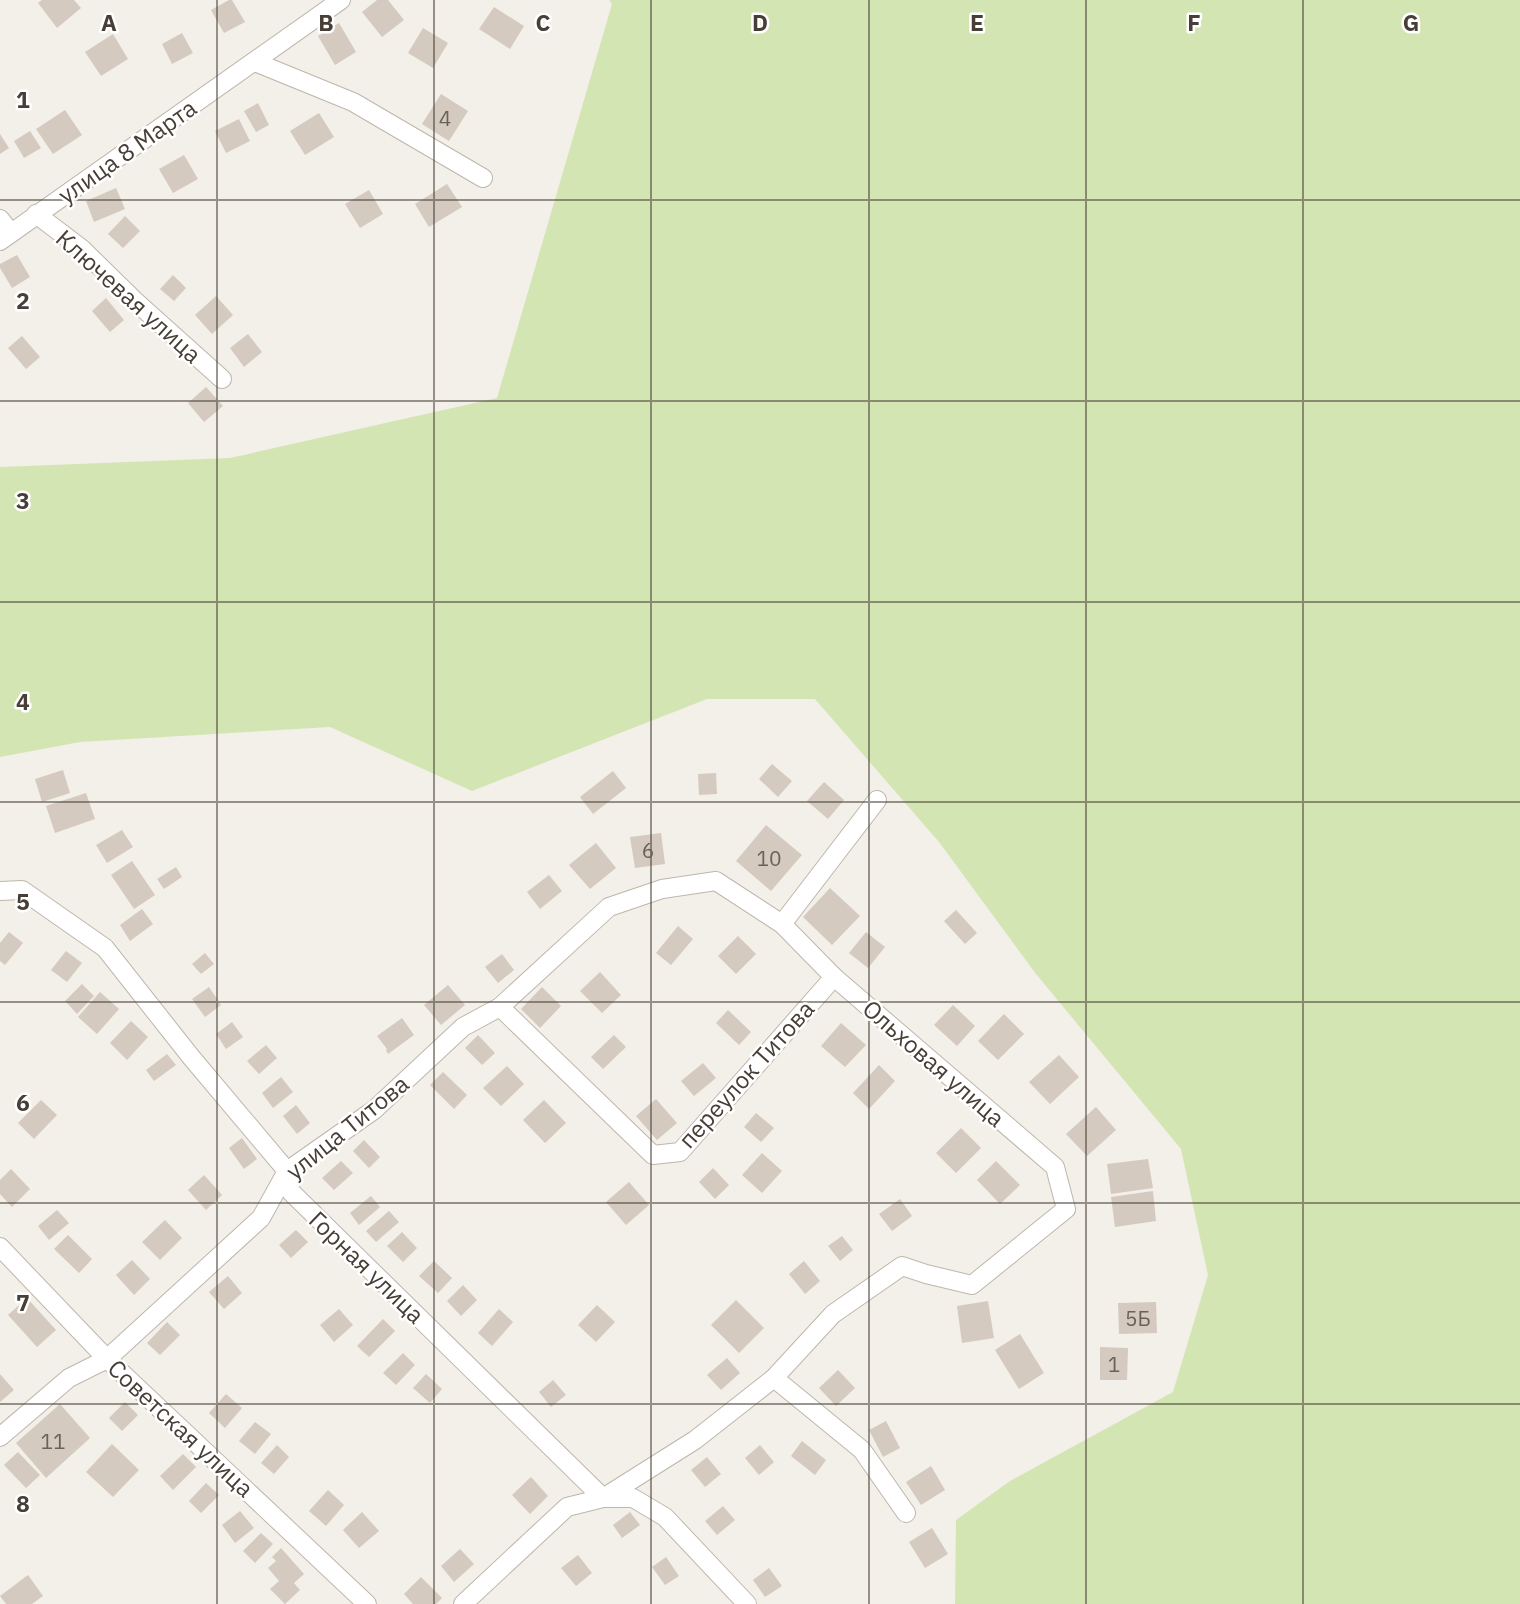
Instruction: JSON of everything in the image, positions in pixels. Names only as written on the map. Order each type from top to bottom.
[{"type":"street","name":"улица 8 Марта","points":[[4,231],[36,214],[341,0]]},
{"type":"street","points":[[255,62],[353,102],[482,178]]},
{"type":"street","name":"Ключевая улица","points":[[36,214],[82,249],[222,379]]},
{"type":"street","points":[[782,924],[877,800]]},
{"type":"street","name":"Ольховая улица","points":[[609,907],[662,889],[716,881],[782,924],[834,977],[1055,1167],[1066,1209],[972,1285],[902,1266],[833,1314],[774,1378]]},
{"type":"street","name":"Горная улица","points":[[0,891],[22,890],[105,948],[191,1057],[287,1171],[290,1192],[603,1498]]},
{"type":"street","name":"улица Титова","points":[[0,1437],[69,1378],[107,1359],[261,1218],[287,1171],[374,1110],[463,1027],[500,1007],[609,907]]},
{"type":"street","name":"переулок Титова","points":[[500,1007],[653,1155],[680,1152],[834,977]]},
{"type":"street","name":"Советская улица","points":[[0,1247],[107,1359],[368,1604]]},
{"type":"street","points":[[603,1498],[695,1440],[774,1378],[862,1450],[905,1513]]},
{"type":"street","points":[[463,1604],[567,1507],[603,1498],[633,1498],[665,1517],[747,1604]]},
{"type":"green space","points":[[609,0],[1520,0],[1520,1604],[955,1604],[956,1520],[1010,1481],[1173,1392],[1208,1275],[1181,1149],[1036,974],[939,842],[815,699],[707,699],[472,791],[330,727],[80,742],[0,757],[0,467],[230,458],[497,398],[612,4]]},
{"type":"building","points":[[42,0],[74,0],[81,8],[57,28],[38,3]]},
{"type":"building","points":[[232,0],[245,22],[224,33],[211,10]]},
{"type":"building","points":[[377,0],[388,0],[404,20],[382,37],[362,12]]},
{"type":"building","points":[[494,7],[524,26],[510,49],[479,29]]},
{"type":"building","points":[[339,23],[356,52],[335,65],[318,36]]},
{"type":"building","points":[[423,28],[448,43],[433,68],[408,53]]},
{"type":"building","points":[[182,33],[193,53],[172,64],[162,44]]},
{"type":"building","points":[[113,34],[128,59],[101,76],[85,52]]},
{"type":"building","points":[[441,94],[468,111],[449,141],[422,124]]},
{"type":"building","points":[[258,103],[269,125],[256,132],[244,111]]},
{"type":"building","points":[[65,110],[82,135],[53,154],[36,129]]},
{"type":"building","points":[[319,113],[334,137],[305,155],[290,131]]},
{"type":"building","points":[[239,119],[250,141],[226,153],[215,131]]},
{"type":"building","points":[[30,131],[41,148],[24,158],[14,141]]},
{"type":"building","points":[[0,134],[9,148],[0,154]]},
{"type":"building","points":[[184,155],[198,179],[173,193],[159,169]]},
{"type":"building","points":[[447,184],[462,207],[429,227],[415,204]]},
{"type":"building","points":[[116,188],[125,209],[94,222],[86,201]]},
{"type":"building","points":[[369,190],[383,214],[360,228],[345,204]]},
{"type":"building","points":[[125,216],[140,231],[123,248],[108,234]]},
{"type":"building","points":[[17,255],[30,277],[12,288],[0,264]]},
{"type":"building","points":[[173,275],[186,288],[174,301],[160,289]]},
{"type":"building","points":[[216,296],[233,315],[212,334],[195,315]]},
{"type":"building","points":[[106,298],[124,320],[110,332],[92,311]]},
{"type":"building","points":[[248,334],[262,352],[244,367],[230,348]]},
{"type":"building","points":[[22,336],[40,357],[26,369],[8,348]]},
{"type":"building","points":[[206,387],[223,406],[204,422],[188,403]]},
{"type":"building","points":[[772,764],[792,781],[778,797],[759,779]]},
{"type":"building","points":[[63,770],[70,793],[42,802],[35,779]]},
{"type":"building","points":[[613,771],[626,788],[593,814],[580,797]]},
{"type":"building","points":[[716,773],[717,794],[699,795],[698,774]]},
{"type":"building","points":[[824,782],[844,800],[828,819],[807,801]]},
{"type":"building","points":[[86,793],[95,819],[55,833],[46,806]]},
{"type":"building","points":[[766,825],[802,855],[771,891],[736,861]]},
{"type":"building","points":[[122,830],[133,847],[107,863],[96,845]]},
{"type":"building","points":[[661,833],[665,864],[635,868],[630,837]]},
{"type":"building","points":[[596,843],[616,868],[590,889],[569,865]]},
{"type":"building","points":[[132,861],[155,895],[134,909],[111,875]]},
{"type":"building","points":[[176,867],[182,877],[164,889],[157,879]]},
{"type":"building","points":[[549,875],[562,891],[540,909],[527,892]]},
{"type":"building","points":[[830,888],[860,916],[832,945],[803,917]]},
{"type":"building","points":[[142,909],[153,924],[130,941],[120,925]]},
{"type":"building","points":[[956,910],[977,933],[965,944],[944,921]]},
{"type":"building","points":[[678,926],[693,939],[671,965],[656,953]]},
{"type":"building","points":[[9,932],[23,943],[5,965],[0,961],[0,943]]},
{"type":"building","points":[[866,932],[885,947],[868,968],[849,953]]},
{"type":"building","points":[[738,936],[756,954],[736,974],[718,956]]},
{"type":"building","points":[[66,951],[82,963],[67,982],[51,970]]},
{"type":"building","points":[[205,953],[214,964],[201,974],[192,964]]},
{"type":"building","points":[[502,954],[514,970],[498,983],[485,967]]},
{"type":"building","points":[[600,972],[621,995],[602,1013],[580,991]]},
{"type":"building","points":[[82,984],[94,996],[77,1014],[65,1001]]},
{"type":"building","points":[[448,985],[465,1005],[441,1025],[424,1005]]},
{"type":"building","points":[[209,987],[221,1005],[205,1017],[192,999]]},
{"type":"building","points":[[542,987],[561,1006],[540,1028],[521,1009]]},
{"type":"building","points":[[100,992],[119,1009],[97,1034],[78,1017]]},
{"type":"building","points":[[953,1005],[975,1026],[957,1046],[934,1025]]},
{"type":"building","points":[[728,1010],[751,1032],[739,1045],[716,1023]]},
{"type":"building","points":[[1004,1014],[1024,1034],[998,1060],[978,1041]]},
{"type":"building","points":[[402,1018],[414,1035],[388,1054],[377,1036]]},
{"type":"building","points":[[131,1021],[148,1037],[127,1060],[110,1043]]},
{"type":"building","points":[[232,1022],[243,1037],[226,1049],[216,1034]]},
{"type":"building","points":[[841,1023],[866,1045],[845,1067],[821,1046]]},
{"type":"building","points":[[478,1035],[495,1053],[482,1065],[465,1048]]},
{"type":"building","points":[[614,1035],[626,1047],[603,1069],[591,1057]]},
{"type":"building","points":[[266,1045],[277,1058],[259,1074],[247,1061]]},
{"type":"building","points":[[167,1054],[176,1065],[154,1081],[146,1070]]},
{"type":"building","points":[[1059,1055],[1079,1077],[1050,1104],[1029,1082]]},
{"type":"building","points":[[703,1063],[716,1078],[694,1096],[681,1081]]},
{"type":"building","points":[[879,1065],[895,1081],[869,1109],[853,1093]]},
{"type":"building","points":[[507,1066],[524,1084],[501,1106],[483,1088]]},
{"type":"building","points":[[443,1072],[467,1095],[454,1109],[430,1085]]},
{"type":"building","points":[[281,1077],[293,1092],[273,1108],[262,1093]]},
{"type":"building","points":[[656,1099],[677,1123],[657,1140],[636,1116]]},
{"type":"building","points":[[41,1100],[57,1115],[34,1139],[18,1123]]},
{"type":"building","points":[[544,1100],[566,1123],[545,1143],[523,1120]]},
{"type":"building","points":[[296,1105],[310,1123],[297,1134],[283,1116]]},
{"type":"building","points":[[1096,1107],[1116,1130],[1087,1156],[1066,1134]]},
{"type":"building","points":[[756,1113],[774,1128],[761,1142],[744,1127]]},
{"type":"building","points":[[961,1128],[981,1148],[956,1173],[936,1153]]},
{"type":"building","points":[[242,1138],[257,1159],[244,1169],[229,1148]]},
{"type":"building","points":[[364,1140],[380,1157],[369,1168],[353,1151]]},
{"type":"building","points":[[762,1153],[782,1171],[762,1193],[742,1175]]},
{"type":"building","points":[[1148,1159],[1153,1188],[1111,1194],[1107,1164]]},
{"type":"building","points":[[341,1161],[353,1173],[334,1190],[322,1178]]},
{"type":"building","points":[[996,1161],[1020,1185],[1000,1204],[977,1180]]},
{"type":"building","points":[[713,1168],[729,1185],[715,1199],[699,1182]]},
{"type":"building","points":[[11,1169],[30,1189],[12,1207],[0,1194],[0,1180]]},
{"type":"building","points":[[204,1175],[222,1195],[206,1210],[188,1190]]},
{"type":"building","points":[[629,1182],[649,1205],[626,1225],[606,1202]]},
{"type":"building","points":[[1153,1191],[1156,1221],[1115,1227],[1111,1197]]},
{"type":"building","points":[[371,1196],[380,1207],[359,1225],[350,1213]]},
{"type":"building","points":[[900,1199],[912,1216],[892,1231],[879,1214]]},
{"type":"building","points":[[57,1210],[69,1223],[49,1240],[38,1226]]},
{"type":"building","points":[[389,1211],[399,1222],[376,1242],[366,1231]]},
{"type":"building","points":[[165,1220],[182,1238],[160,1260],[142,1242]]},
{"type":"building","points":[[296,1230],[308,1242],[291,1258],[279,1245]]},
{"type":"building","points":[[402,1232],[417,1248],[403,1262],[387,1246]]},
{"type":"building","points":[[68,1235],[92,1259],[79,1273],[54,1249]]},
{"type":"building","points":[[842,1236],[853,1250],[840,1261],[828,1246]]},
{"type":"building","points":[[132,1260],[150,1279],[134,1295],[116,1275]]},
{"type":"building","points":[[434,1261],[452,1278],[438,1293],[419,1276]]},
{"type":"building","points":[[804,1261],[820,1281],[805,1294],[789,1274]]},
{"type":"building","points":[[228,1276],[242,1293],[224,1309],[209,1292]]},
{"type":"building","points":[[463,1285],[477,1300],[461,1316],[447,1301]]},
{"type":"building","points":[[27,1298],[56,1330],[37,1347],[8,1315]]},
{"type":"building","points":[[736,1300],[764,1328],[739,1353],[711,1325]]},
{"type":"building","points":[[988,1301],[994,1338],[962,1343],[957,1306]]},
{"type":"building","points":[[1156,1302],[1157,1333],[1119,1334],[1118,1303]]},
{"type":"building","points":[[597,1305],[615,1322],[596,1342],[578,1325]]},
{"type":"building","points":[[339,1309],[353,1325],[334,1342],[320,1325]]},
{"type":"building","points":[[499,1309],[513,1322],[492,1346],[478,1333]]},
{"type":"building","points":[[383,1319],[395,1331],[369,1357],[357,1346]]},
{"type":"building","points":[[167,1322],[180,1335],[160,1355],[147,1343]]},
{"type":"building","points":[[1020,1334],[1044,1373],[1019,1389],[995,1350]]},
{"type":"building","points":[[1100,1347],[1128,1348],[1127,1380],[1100,1380]]},
{"type":"building","points":[[403,1353],[415,1365],[396,1385],[383,1373]]},
{"type":"building","points":[[727,1358],[740,1373],[721,1390],[707,1375]]},
{"type":"building","points":[[838,1370],[855,1388],[836,1406],[819,1388]]},
{"type":"building","points":[[0,1374],[14,1390],[0,1402]]},
{"type":"building","points":[[426,1374],[442,1389],[430,1403],[413,1388]]},
{"type":"building","points":[[553,1380],[566,1395],[551,1407],[539,1392]]},
{"type":"building","points":[[226,1394],[242,1408],[225,1428],[209,1413]]},
{"type":"building","points":[[125,1402],[138,1415],[122,1431],[109,1418]]},
{"type":"building","points":[[60,1404],[90,1438],[46,1478],[16,1443]]},
{"type":"building","points":[[886,1421],[900,1448],[883,1457],[869,1430]]},
{"type":"building","points":[[255,1422],[271,1434],[255,1454],[239,1441]]},
{"type":"building","points":[[802,1441],[826,1460],[815,1475],[791,1456]]},
{"type":"building","points":[[112,1444],[139,1470],[113,1497],[86,1472]]},
{"type":"building","points":[[277,1445],[289,1457],[274,1474],[261,1463]]},
{"type":"building","points":[[760,1445],[774,1462],[759,1475],[745,1458]]},
{"type":"building","points":[[18,1452],[40,1475],[26,1488],[4,1465]]},
{"type":"building","points":[[183,1454],[196,1467],[173,1490],[160,1476]]},
{"type":"building","points":[[707,1457],[721,1474],[705,1487],[691,1470]]},
{"type":"building","points":[[931,1466],[945,1490],[921,1505],[906,1482]]},
{"type":"building","points":[[531,1477],[548,1496],[530,1514],[512,1495]]},
{"type":"building","points":[[206,1483],[219,1495],[201,1513],[189,1501]]},
{"type":"building","points":[[328,1490],[344,1505],[326,1526],[309,1511]]},
{"type":"building","points":[[723,1506],[735,1520],[717,1535],[705,1521]]},
{"type":"building","points":[[240,1511],[254,1528],[235,1543],[222,1525]]},
{"type":"building","points":[[362,1512],[379,1531],[359,1548],[343,1530]]},
{"type":"building","points":[[630,1512],[640,1525],[622,1538],[613,1525]]},
{"type":"building","points":[[932,1528],[948,1554],[925,1568],[909,1542]]},
{"type":"building","points":[[261,1533],[273,1544],[255,1563],[243,1551]]},
{"type":"building","points":[[281,1548],[304,1574],[294,1583],[300,1590],[285,1604],[270,1589],[279,1581],[268,1568],[276,1561],[272,1557]]},
{"type":"building","points":[[460,1549],[474,1564],[454,1582],[441,1566]]},
{"type":"building","points":[[578,1555],[592,1573],[576,1586],[561,1568]]},
{"type":"building","points":[[666,1557],[679,1576],[665,1585],[652,1567]]},
{"type":"building","points":[[769,1568],[782,1586],[765,1597],[753,1580]]},
{"type":"building","points":[[28,1575],[43,1596],[32,1604],[6,1604],[0,1596]]},
{"type":"building","points":[[421,1577],[442,1598],[436,1604],[413,1604],[404,1594]]}]
